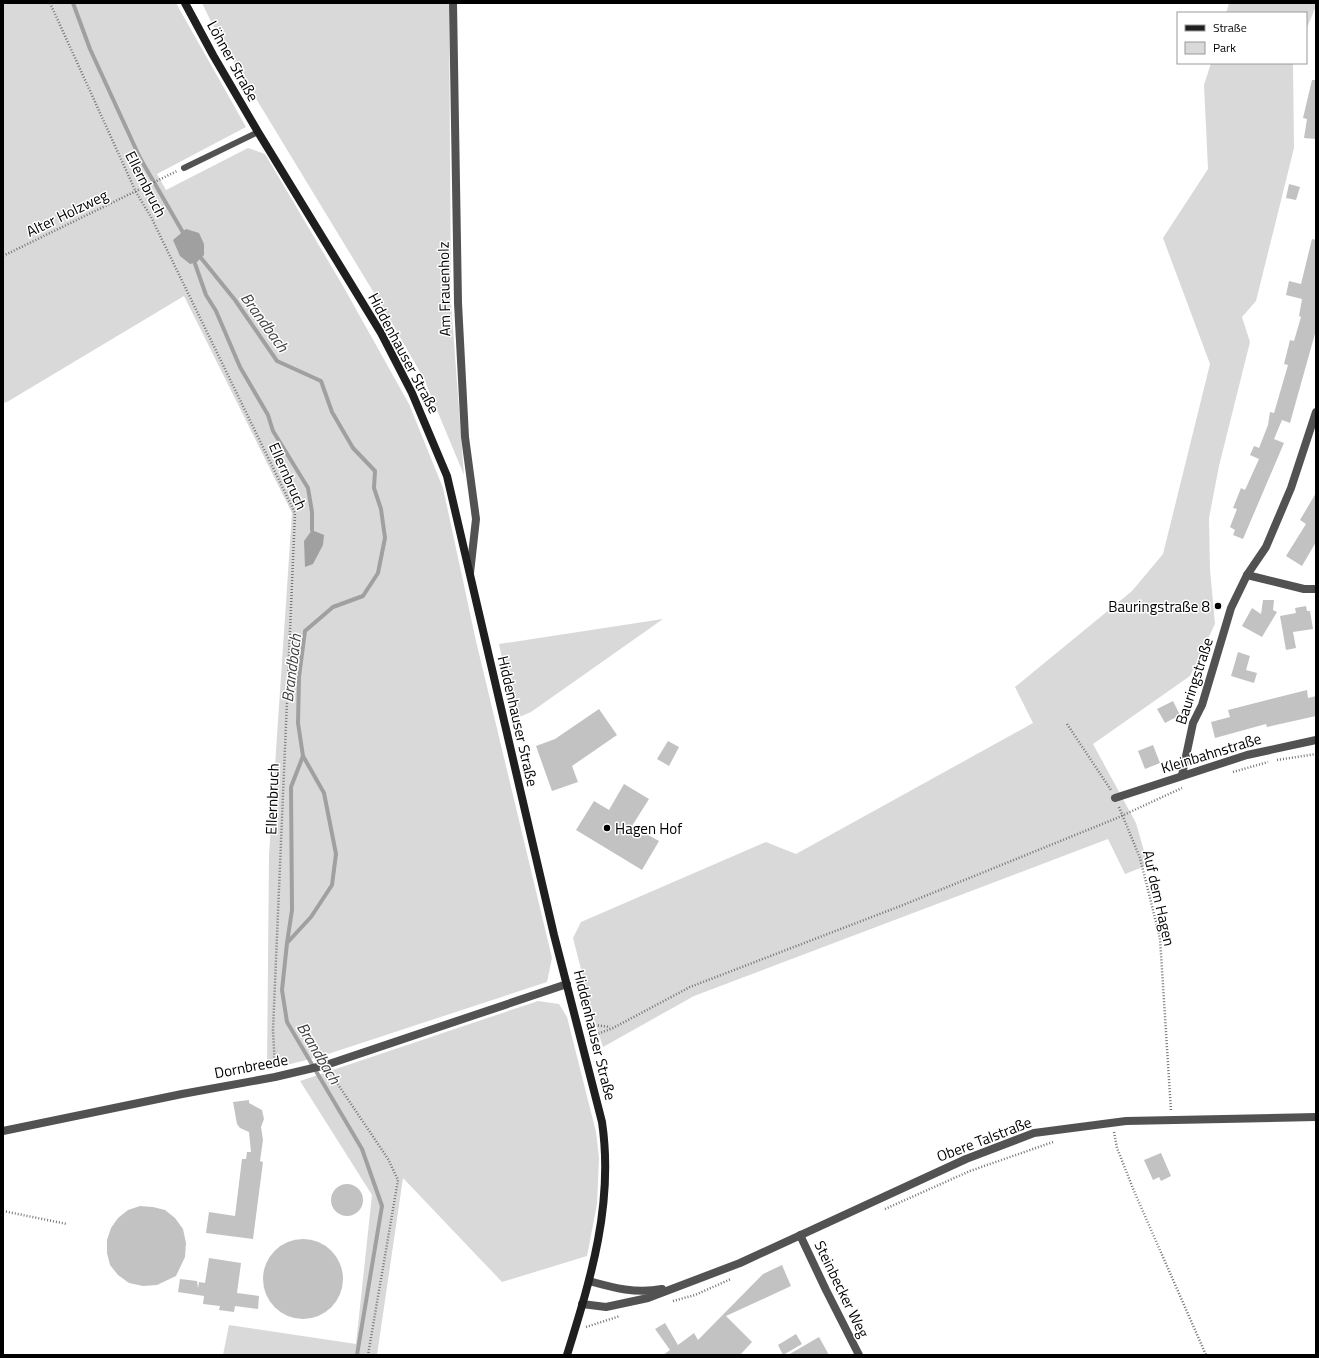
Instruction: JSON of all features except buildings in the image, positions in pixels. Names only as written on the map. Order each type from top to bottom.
[{"type":"main road","name":"Löhner Straße","points":[[185,3],[213,55],[258,132]]},
{"type":"main road","name":"Hiddenhauser Straße","points":[[258,132],[381,333],[412,393],[447,476],[511,755],[602,1122],[606,1150],[605,1200],[600,1236],[567,1355]]},
{"type":"street","name":"Am Frauenholz","points":[[453,3],[458,303],[465,437],[476,519],[470,572]]},
{"type":"street","name":"Bauringstraße","points":[[1182,775],[1193,723],[1202,705],[1232,608],[1247,575],[1266,547],[1291,488],[1316,412]]},
{"type":"street","points":[[1247,575],[1304,590],[1316,589]]},
{"type":"street","name":"Kleinbahnstraße","points":[[1115,798],[1247,755],[1316,740]]},
{"type":"street","name":"Dornbreede","points":[[3,1131],[182,1094],[275,1077],[326,1065],[567,984]]},
{"type":"street","name":"Obere Talstraße","points":[[582,1304],[606,1307],[648,1298],[740,1263],[966,1159],[1034,1133],[1112,1123],[1172,1119],[1316,1117]]},
{"type":"street","name":"Steinbecker Weg","points":[[800,1235],[859,1355]]},
{"type":"street","name":"Obere Talstraße","points":[[588,1280],[627,1291],[647,1292],[684,1284]]},
{"type":"lane","points":[[184,168],[258,132]]},
{"type":"path","name":"Ellernbruch","points":[[50,3],[136,192],[151,217],[295,512],[274,1030],[275,1077]]},
{"type":"path","name":"Alter Holzweg","points":[[3,256],[184,168]]},
{"type":"path","name":"Auf dem Hagen","points":[[1067,724],[1115,798],[1124,815],[1140,858],[1160,938],[1172,1119]]},
{"type":"path","points":[[1228,773],[1273,761],[1316,754]]},
{"type":"path","points":[[581,1041],[612,1028],[690,987],[896,908],[1124,815],[1185,787]]},
{"type":"path","points":[[584,1016],[586,1021],[594,1026],[612,1028]]},
{"type":"path","points":[[326,1065],[344,1096],[388,1159],[398,1180],[368,1355]]},
{"type":"path","points":[[1112,1123],[1117,1148],[1134,1191],[1206,1355]]},
{"type":"path","points":[[1108,1133],[1121,1133]]},
{"type":"path","points":[[884,1210],[970,1171],[1055,1142]]},
{"type":"path","points":[[3,1212],[67,1224]]},
{"type":"path","points":[[667,1302],[695,1295],[736,1276]]},
{"type":"path","points":[[574,1331],[625,1314]]},
{"type":"green space","points":[[3,3],[176,3],[246,127],[157,174],[166,190],[248,148],[265,154],[343,286],[409,404],[443,488],[476,641],[552,958],[547,982],[322,1056],[267,1070],[269,855],[292,513],[184,296],[3,403]]},
{"type":"green space","points":[[202,3],[449,3],[451,303],[464,475],[424,379],[388,316],[218,36]]},
{"type":"green space","points":[[1229,3],[1316,3],[1307,28],[1307,12],[1226,12]]},
{"type":"green space","points":[[1211,64],[1293,64],[1294,148],[1256,301],[1242,317],[1250,342],[1219,466],[1209,518],[1210,570],[1215,624],[1190,676],[1093,744],[1136,823],[1148,865],[1125,874],[1108,839],[694,996],[603,1047],[593,1016],[573,938],[581,922],[766,842],[796,854],[1033,723],[1015,687],[1132,591],[1163,554],[1210,364],[1163,238],[1208,169],[1204,85]]},
{"type":"green space","points":[[663,619],[531,712],[515,719],[499,644]]},
{"type":"green space","points":[[538,1001],[559,1004],[567,1017],[596,1132],[599,1158],[597,1204],[587,1256],[502,1282],[403,1178],[377,1355],[223,1355],[229,1325],[356,1344],[372,1195],[300,1081]]},
{"type":"shaded area","points":[[186,229],[199,233],[204,244],[204,255],[197,262],[190,264],[180,256],[173,240]]},
{"type":"shaded area","points":[[312,530],[324,535],[323,545],[313,564],[305,567],[304,541]]},
{"type":"waterway","name":"Brandbach","points":[[73,3],[90,49],[140,158],[185,236]]},
{"type":"waterway","name":"Brandbach","points":[[197,253],[235,300],[277,361],[321,381],[332,412],[353,448],[375,471],[374,488],[381,509],[385,538],[378,573],[363,596],[333,607],[305,631],[299,677],[298,723],[303,756],[324,793],[336,854],[332,885],[311,917],[287,943],[282,990],[287,1022],[362,1149],[382,1206],[357,1355]]},
{"type":"waterway","points":[[193,258],[206,295],[216,311],[240,367],[268,415],[273,431],[308,488],[312,512],[312,530]]},
{"type":"waterway","points":[[287,943],[292,910],[291,787],[303,756]]},
{"type":"place","name":"Bauringstraße 8","points":[[1218,606]]},
{"type":"place","name":"Hagen Hof","points":[[607,828]]}]
